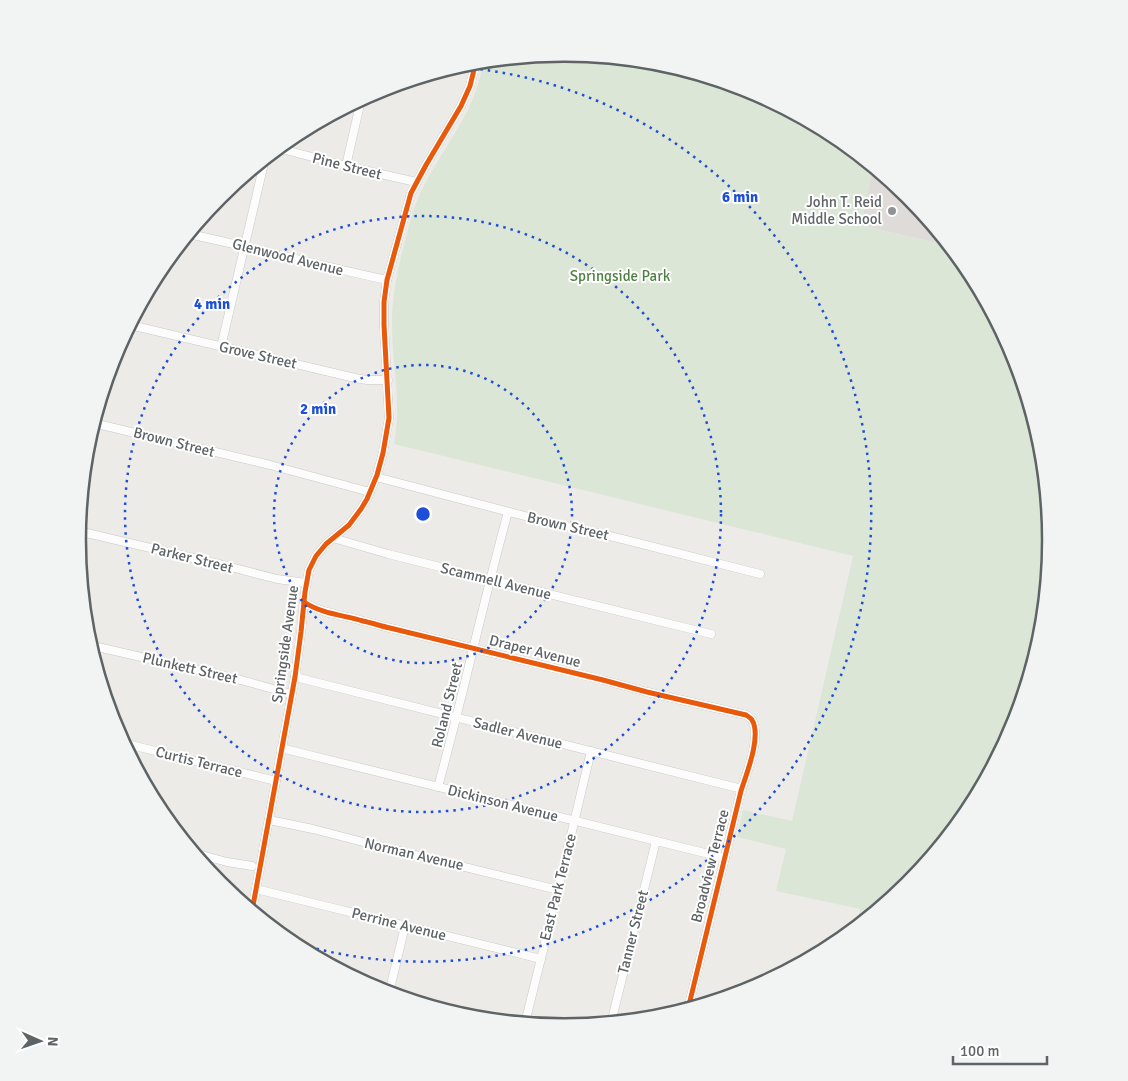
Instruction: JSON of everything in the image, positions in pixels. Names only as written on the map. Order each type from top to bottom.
[{"type":"street","name":"Springside Avenue","points":[[253,904],[295,677],[309,570],[316,556],[350,524],[361,510],[376,477],[383,453],[389,418],[384,325],[384,302],[387,280],[411,193],[461,106],[470,86],[474,72]]},
{"type":"street","points":[[346,166],[359,109]]},
{"type":"street","name":"Pine Street","points":[[288,151],[416,182]]},
{"type":"street","points":[[220,347],[263,170]]},
{"type":"street","name":"Glenwood Avenue","points":[[197,236],[387,280]]},
{"type":"street","name":"Grove Street","points":[[136,327],[355,378],[388,380]]},
{"type":"street","name":"Brown Street","points":[[100,425],[370,492]]},
{"type":"street","name":"Brown Street","points":[[376,477],[508,512],[760,574]]},
{"type":"street","name":"Roland Street","points":[[438,787],[508,512]]},
{"type":"street","name":"Parker Street","points":[[86,533],[277,579],[306,583]]},
{"type":"street","name":"Scammell Avenue","points":[[333,538],[490,580],[711,634]]},
{"type":"street","name":"Draper Avenue","points":[[304,602],[318,610],[333,614],[746,715],[752,719],[755,729]]},
{"type":"street","name":"Plunkett Street","points":[[98,647],[242,680],[291,694]]},
{"type":"street","name":"Sadler Avenue","points":[[295,677],[742,789]]},
{"type":"street","name":"Broadview Terrace","points":[[690,1001],[724,858],[750,764],[756,733],[755,729]]},
{"type":"street","name":"Curtis Terrace","points":[[132,745],[276,781]]},
{"type":"street","name":"Dickinson Avenue","points":[[281,748],[724,858]]},
{"type":"street","name":"East Park Terrace","points":[[527,1016],[591,751]]},
{"type":"street","name":"Norman Avenue","points":[[269,820],[313,829],[558,890]]},
{"type":"street","name":"Tanner Street","points":[[613,1015],[656,841]]},
{"type":"street","points":[[206,857],[252,866]]},
{"type":"street","name":"Perrine Avenue","points":[[256,889],[541,959]]},
{"type":"street","points":[[391,986],[404,926]]},
{"type":"shaded area","name":"John T. Reid Middle School","points":[[871,175],[902,203],[938,243],[861,225]]},
{"type":"green space","name":"Springside Park","points":[[564,62],[626,67],[657,72],[718,88],[747,99],[775,112],[830,143],[871,175],[861,225],[938,243],[961,275],[993,329],[1017,387],[1033,447],[1038,478],[1042,540],[1041,572],[1033,634],[1017,694],[1006,723],[978,779],[961,806],[923,856],[879,900],[858,917],[860,909],[776,891],[786,849],[737,837],[743,810],[792,821],[853,556],[394,444],[397,413],[392,323],[398,272],[407,234],[421,192],[469,108],[482,70]]},
{"type":"cycle path","points":[[253,904],[295,677],[309,570],[316,556],[326,544],[349,525],[361,509],[377,475],[389,418],[384,325],[384,302],[387,280],[411,193],[461,106],[470,86],[474,72]]},
{"type":"cycle path","points":[[304,602],[333,614],[746,715],[751,719],[755,727],[752,756],[741,791],[690,1001]]},
{"type":"place","name":"John T. Reid Middle School","points":[[892,211]]}]
